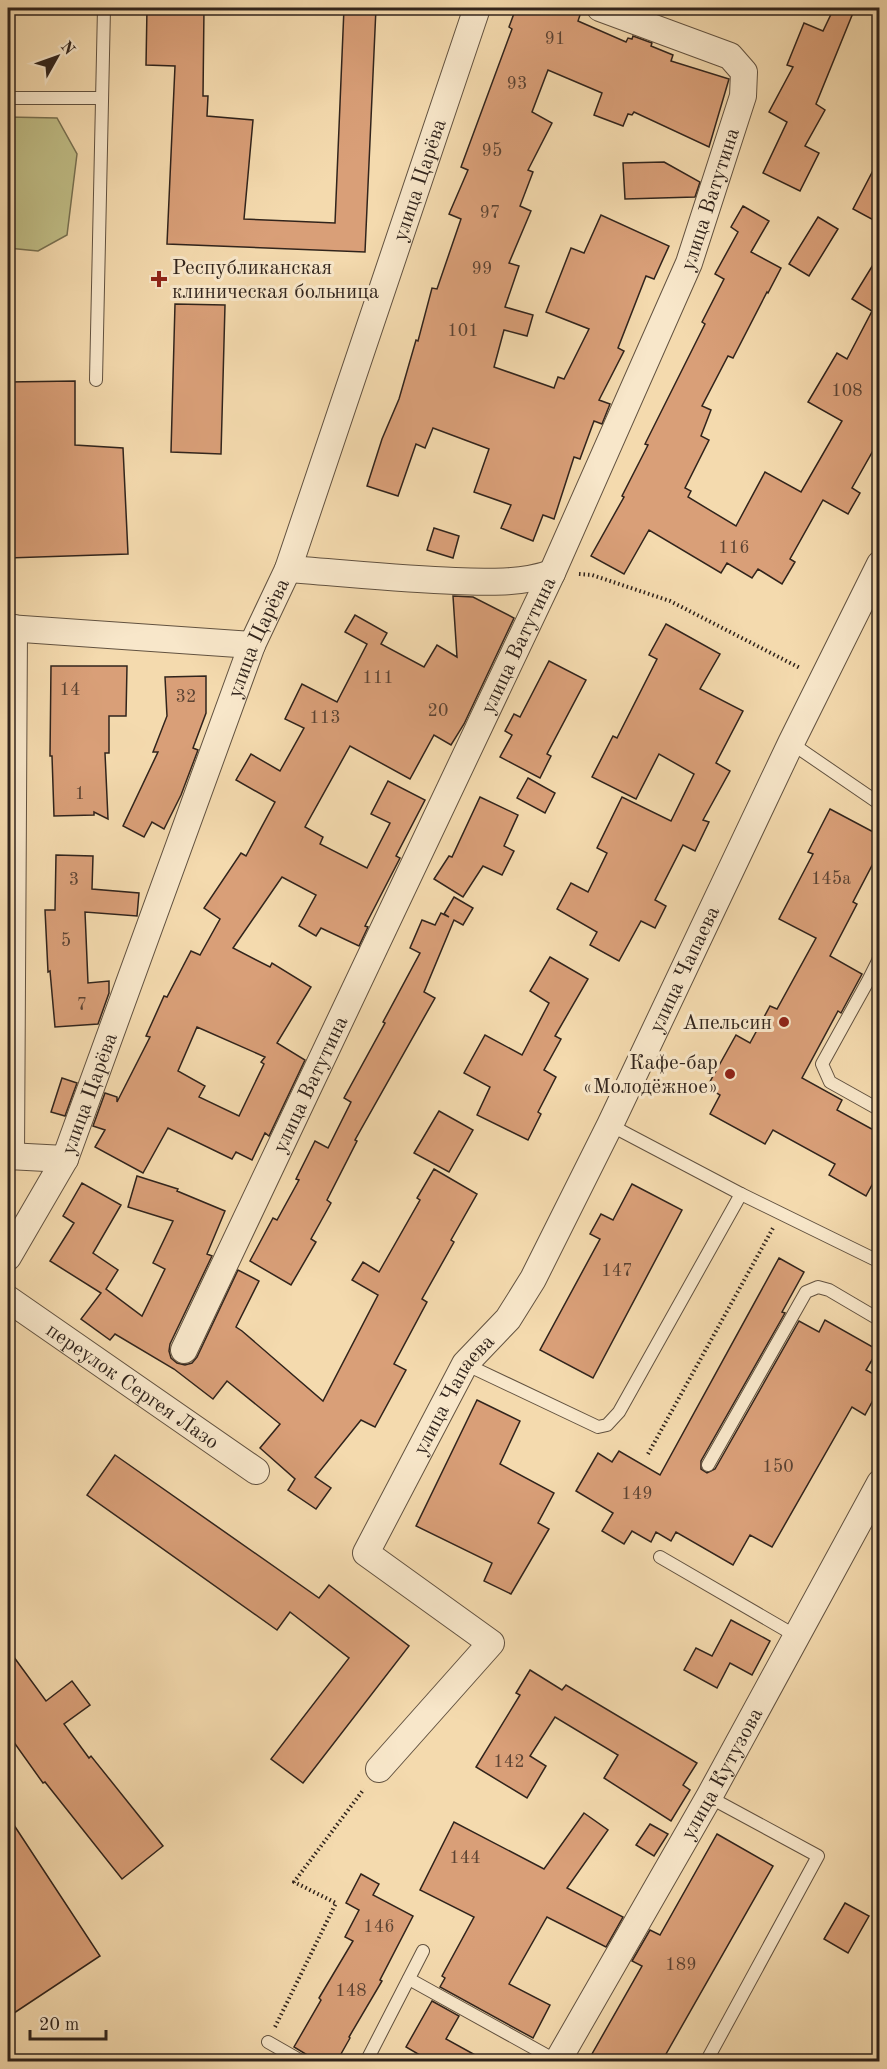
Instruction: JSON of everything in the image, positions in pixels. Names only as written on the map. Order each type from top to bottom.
[{"type":"street","name":"улица Царёва","points":[[8,1257],[65,1159],[252,645],[288,569],[477,8]]},
{"type":"street","name":"улица Ватутина","points":[[184,1350],[552,573],[689,263],[743,96],[744,72],[730,56],[600,8]]},
{"type":"street","name":"улица Чапаева","points":[[379,1769],[491,1643],[366,1552],[465,1364],[508,1319],[533,1279],[610,1125],[791,743],[879,564]]},
{"type":"street","points":[[288,569],[507,582],[524,581],[552,573]]},
{"type":"street","points":[[65,1159],[9,1157],[11,628],[252,645]]},
{"type":"street","name":"переулок Сергея Лазо","points":[[8,1299],[256,1472]]},
{"type":"street","name":"улица Кутузова","points":[[557,2061],[709,1797],[879,1483]]},
{"type":"lane","points":[[96,380],[104,8]]},
{"type":"lane","points":[[8,99],[102,99]]},
{"type":"lane","points":[[791,743],[879,804]]},
{"type":"lane","points":[[879,954],[868,981],[822,1064],[830,1082],[879,1110]]},
{"type":"lane","points":[[610,1125],[741,1194],[879,1262]]},
{"type":"lane","points":[[465,1364],[588,1422],[598,1426],[607,1425],[619,1412],[741,1194]]},
{"type":"lane","points":[[708,1466],[806,1292],[818,1287],[829,1290],[879,1320]]},
{"type":"lane","points":[[660,1557],[796,1635]]},
{"type":"lane","points":[[706,2061],[818,1856],[709,1797]]},
{"type":"lane","points":[[366,2061],[423,1951]]},
{"type":"lane","points":[[409,1979],[557,2061]]},
{"type":"lane","points":[[268,2042],[303,2061]]},
{"type":"path","points":[[552,573],[592,575],[670,601],[788,661],[822,682]]},
{"type":"path","points":[[648,1454],[781,1214]]},
{"type":"path","points":[[268,2042],[336,1903],[294,1882],[379,1769]]},
{"type":"shaded area","points":[[8,117],[57,118],[77,154],[67,235],[38,251],[8,248]]},
{"type":"building","points":[[147,8],[204,8],[203,96],[208,96],[207,116],[253,120],[244,219],[335,223],[344,8],[376,8],[365,252],[167,244],[175,66],[146,65]]},
{"type":"building","points":[[516,8],[570,8],[581,12],[578,21],[626,42],[633,36],[652,43],[651,46],[673,55],[671,61],[729,79],[709,147],[634,112],[632,115],[628,114],[623,126],[594,115],[602,93],[548,70],[532,112],[552,123],[528,170],[533,172],[520,206],[531,211],[509,263],[519,266],[505,307],[533,315],[527,336],[504,330],[494,367],[554,388],[558,377],[564,379],[589,329],[546,312],[571,248],[584,253],[601,215],[669,246],[654,279],[646,276],[618,348],[624,351],[599,400],[610,404],[602,424],[594,421],[580,459],[574,457],[554,519],[543,515],[533,541],[501,528],[511,505],[474,492],[489,449],[433,428],[425,448],[416,444],[398,496],[367,486],[382,439],[399,399],[432,288],[437,289],[461,219],[449,214],[468,170],[461,167],[512,29],[509,27]]},
{"type":"building","points":[[834,8],[855,8],[816,104],[825,110],[805,146],[819,153],[800,191],[763,173],[787,122],[769,112],[793,67],[787,65],[804,23],[823,31]]},
{"type":"building","points":[[879,159],[879,223],[853,209]]},
{"type":"building","points":[[664,162],[700,182],[695,197],[625,199],[623,163]]},
{"type":"building","points":[[743,206],[769,221],[751,252],[781,268],[733,358],[728,356],[702,406],[711,410],[701,436],[709,440],[685,488],[691,491],[688,497],[736,526],[765,472],[801,492],[842,421],[808,402],[837,353],[847,359],[872,311],[852,299],[879,255],[879,440],[852,488],[860,493],[848,514],[823,500],[790,559],[795,562],[782,584],[758,569],[752,578],[727,563],[721,573],[649,530],[624,574],[591,556],[624,497],[622,496],[648,445],[645,444],[705,324],[702,322],[724,279],[715,274],[738,232],[731,227]]},
{"type":"building","points":[[818,217],[838,229],[809,276],[789,264]]},
{"type":"building","points":[[175,304],[225,305],[221,454],[171,452]]},
{"type":"building","points":[[75,381],[75,445],[123,448],[128,554],[8,558],[8,382]]},
{"type":"building","points":[[434,528],[459,536],[453,558],[427,550]]},
{"type":"building","points":[[453,596],[473,597],[514,618],[464,724],[451,745],[434,735],[410,779],[350,746],[305,827],[323,837],[320,844],[367,868],[390,823],[371,814],[388,781],[425,800],[396,856],[400,858],[365,926],[368,927],[359,946],[321,928],[316,936],[299,926],[316,895],[282,877],[233,948],[270,967],[272,963],[311,987],[277,1043],[305,1060],[269,1136],[265,1133],[252,1160],[236,1152],[232,1159],[168,1128],[143,1173],[95,1147],[105,1130],[93,1126],[105,1093],[117,1097],[117,1102],[150,1037],[146,1036],[164,996],[167,997],[191,951],[200,955],[220,919],[204,908],[241,853],[246,856],[275,802],[236,780],[251,754],[280,771],[304,728],[285,719],[302,684],[337,702],[367,644],[345,632],[355,615],[387,633],[381,644],[424,667],[437,645],[457,657]],"holes":[[[197,1027],[265,1057],[261,1062],[264,1064],[239,1116],[199,1097],[205,1086],[178,1071]]]},
{"type":"building","points":[[666,624],[720,654],[700,689],[743,711],[716,763],[730,771],[703,820],[709,822],[695,851],[683,845],[655,900],[666,906],[655,928],[641,921],[619,961],[590,945],[597,932],[557,909],[571,883],[588,892],[607,853],[597,848],[622,797],[671,821],[694,774],[659,754],[636,799],[592,777],[613,736],[617,738],[657,659],[649,655]]},
{"type":"building","points":[[549,661],[586,680],[547,754],[551,756],[540,778],[500,757],[512,735],[505,731],[514,714],[520,717]]},
{"type":"building","points":[[51,666],[127,666],[126,716],[109,716],[109,753],[105,753],[108,819],[94,812],[94,815],[54,816],[52,756],[50,756]]},
{"type":"building","points":[[206,676],[206,713],[193,748],[198,750],[181,795],[164,829],[152,822],[144,837],[123,826],[158,752],[153,752],[167,716],[165,677]]},
{"type":"building","points":[[528,778],[555,793],[545,813],[517,798]]},
{"type":"building","points":[[480,797],[518,815],[504,846],[514,851],[502,875],[483,866],[463,897],[434,879],[449,856],[452,857]]},
{"type":"building","points":[[830,809],[879,835],[879,852],[853,902],[857,904],[830,956],[862,974],[841,1013],[838,1011],[802,1078],[842,1100],[837,1110],[879,1133],[879,1172],[866,1196],[829,1175],[835,1164],[773,1130],[765,1144],[710,1114],[720,1095],[707,1087],[736,1035],[750,1043],[770,1006],[777,1009],[816,938],[779,919],[813,854],[808,852]]},
{"type":"building","points":[[56,855],[93,856],[92,889],[139,893],[137,916],[85,912],[88,983],[109,981],[109,993],[98,1024],[55,1027],[50,971],[48,972],[45,910],[55,910]]},
{"type":"building","points":[[454,897],[473,908],[463,925],[454,920],[424,992],[435,998],[355,1140],[357,1141],[327,1200],[331,1203],[311,1239],[316,1242],[291,1285],[250,1261],[273,1218],[277,1220],[299,1180],[296,1179],[315,1141],[328,1148],[351,1102],[344,1098],[420,953],[410,948],[422,920],[435,925],[441,913],[449,917],[444,914]]},
{"type":"building","points":[[550,957],[588,979],[555,1036],[561,1039],[544,1070],[556,1077],[538,1112],[541,1114],[528,1140],[477,1115],[490,1087],[464,1073],[485,1035],[522,1055],[549,1003],[530,991]]},
{"type":"building","points":[[62,1078],[77,1083],[65,1116],[51,1112]]},
{"type":"building","points":[[439,1111],[473,1130],[449,1172],[414,1153]]},
{"type":"building","points":[[434,1169],[477,1194],[451,1240],[454,1242],[422,1299],[427,1302],[394,1364],[406,1370],[375,1427],[361,1420],[315,1477],[331,1488],[316,1509],[288,1490],[295,1479],[260,1448],[280,1424],[227,1381],[213,1399],[174,1369],[115,1334],[110,1340],[81,1319],[101,1293],[50,1261],[74,1223],[63,1216],[82,1183],[121,1205],[93,1253],[118,1270],[106,1289],[142,1316],[165,1269],[153,1263],[173,1221],[128,1207],[137,1176],[178,1189],[177,1191],[225,1211],[207,1254],[212,1256],[170,1344],[171,1358],[185,1365],[192,1363],[197,1357],[238,1270],[259,1281],[236,1327],[323,1401],[378,1295],[352,1280],[363,1262],[379,1272],[420,1200],[417,1198]]},
{"type":"building","points":[[632,1184],[682,1210],[593,1378],[540,1350],[600,1239],[590,1234],[601,1214],[613,1220]]},
{"type":"building","points":[[779,1258],[804,1272],[782,1312],[785,1313],[701,1461],[701,1469],[707,1473],[715,1469],[799,1321],[819,1332],[825,1320],[878,1350],[866,1370],[879,1377],[879,1389],[865,1415],[852,1407],[772,1547],[750,1535],[733,1565],[676,1532],[671,1541],[656,1532],[651,1542],[632,1531],[624,1544],[602,1531],[613,1513],[576,1491],[598,1453],[612,1462],[619,1451],[660,1475]]},
{"type":"building","points":[[477,1400],[520,1421],[500,1464],[554,1493],[538,1523],[549,1529],[511,1594],[484,1581],[492,1563],[416,1526]]},
{"type":"building","points":[[115,1455],[319,1598],[329,1585],[409,1646],[303,1783],[271,1759],[349,1658],[290,1612],[277,1630],[87,1495]]},
{"type":"building","points":[[731,1620],[770,1641],[752,1675],[730,1663],[717,1688],[684,1670],[696,1648],[712,1656]]},
{"type":"building","points":[[8,1649],[46,1701],[72,1681],[90,1705],[64,1724],[89,1758],[91,1756],[163,1846],[122,1879],[45,1782],[43,1783],[8,1734]]},
{"type":"building","points":[[530,1670],[562,1690],[566,1685],[697,1763],[683,1785],[690,1790],[671,1821],[604,1778],[618,1755],[555,1717],[530,1756],[546,1766],[527,1798],[476,1767],[520,1695],[516,1693]]},
{"type":"building","points":[[584,1813],[608,1830],[567,1888],[623,1917],[606,1947],[547,1917],[509,1984],[550,2005],[533,2038],[440,1987],[445,1978],[442,1976],[474,1917],[420,1890],[454,1822],[544,1869]]},
{"type":"building","points":[[8,1816],[100,1956],[8,2017]]},
{"type":"building","points":[[650,1824],[668,1834],[654,1856],[636,1845]]},
{"type":"building","points":[[717,1834],[773,1866],[662,2061],[588,2061],[642,1966],[632,1961],[650,1930],[660,1935]]},
{"type":"building","points":[[361,1874],[379,1884],[373,1895],[413,1916],[380,1980],[382,1981],[337,2061],[317,2061],[294,2047],[321,2000],[319,1998],[353,1941],[345,1937],[359,1910],[346,1903]]},
{"type":"building","points":[[845,1903],[869,1916],[848,1953],[824,1939]]},
{"type":"building","points":[[432,2001],[459,2016],[446,2039],[486,2061],[430,2061],[406,2047]]},
{"type":"place","name":"Республиканская клиническая больница","points":[[159,279]]},
{"type":"place","name":"Апельсин","points":[[784,1022]]},
{"type":"place","name":"Кафе-бар «Молодёжное»","points":[[730,1074]]}]
